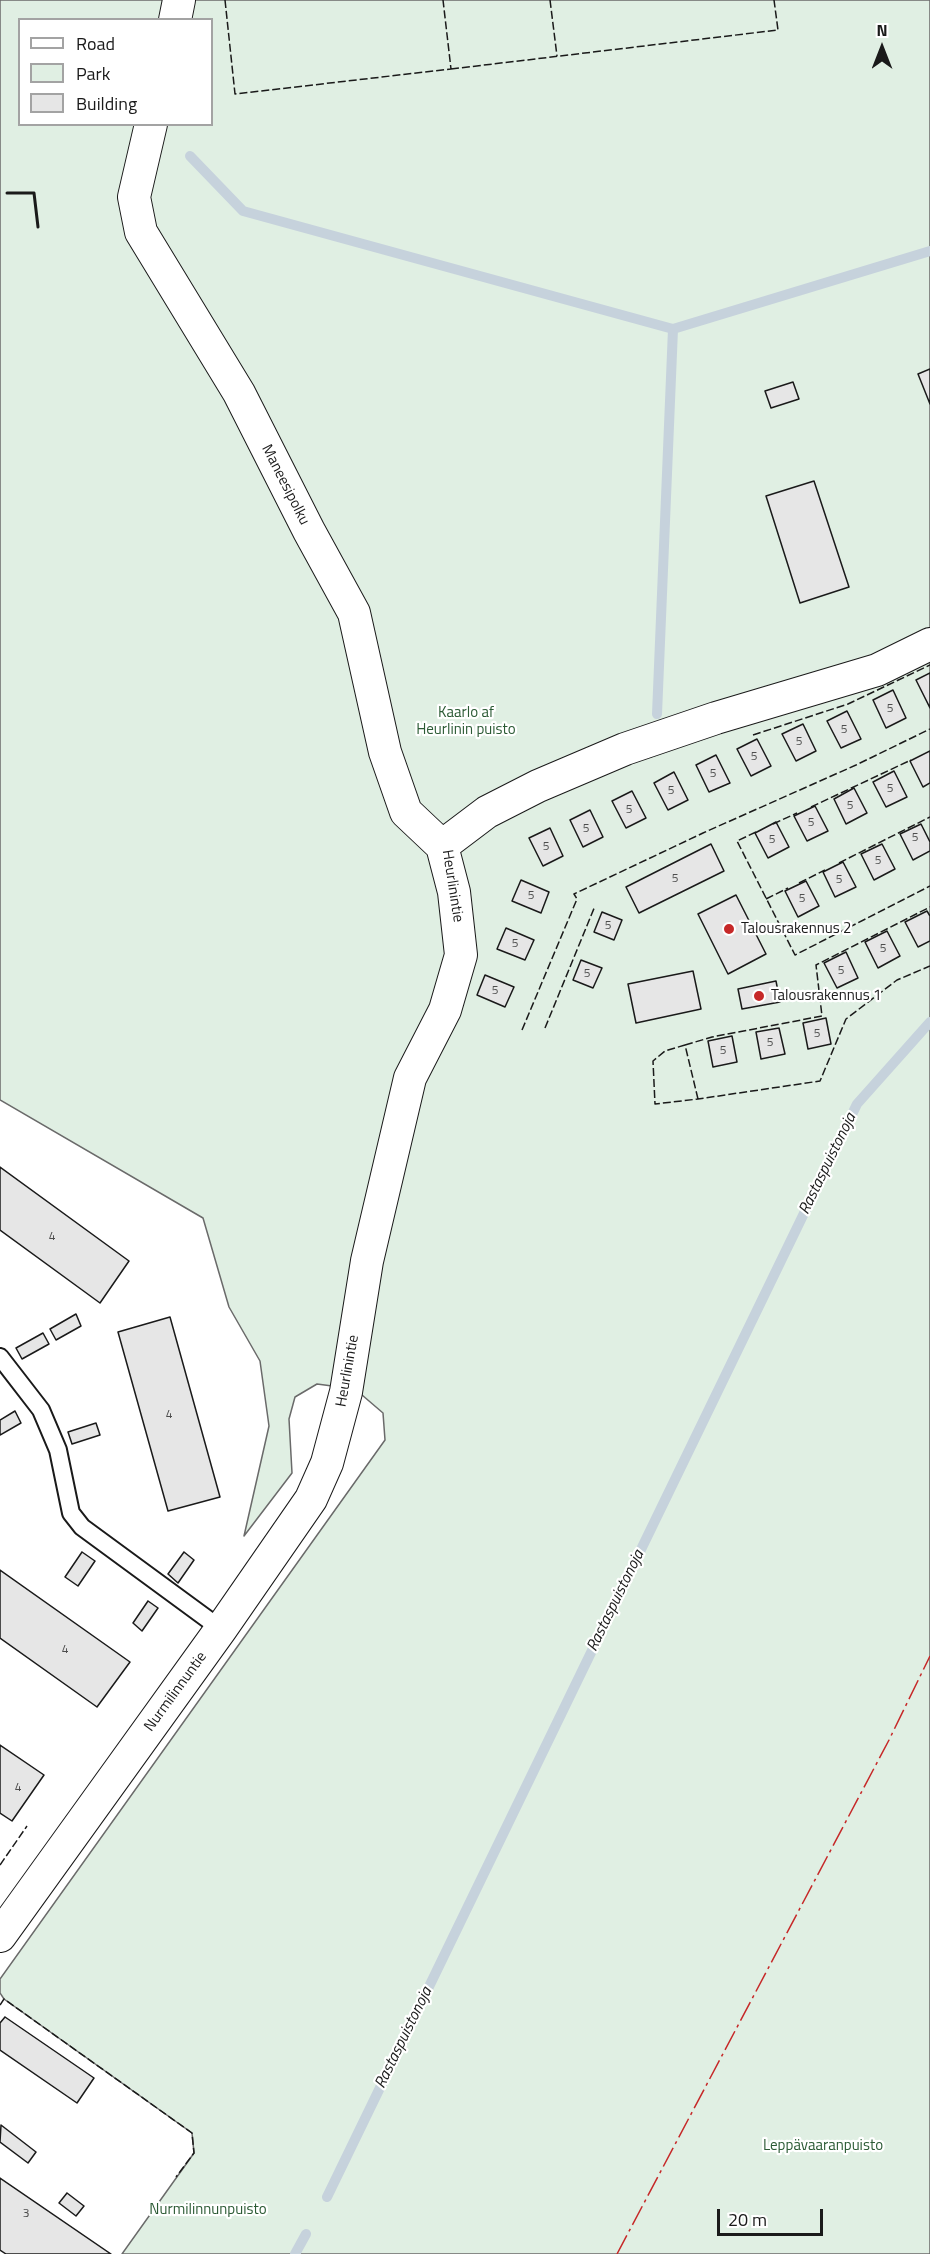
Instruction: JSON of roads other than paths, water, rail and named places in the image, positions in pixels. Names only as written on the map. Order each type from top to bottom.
[{"type":"street","points":[[175,18],[179,0]]},
{"type":"street","name":"Maneesipolku","points":[[151,126],[134,197],[141,232],[239,393],[309,531],[354,613],[385,752],[406,812],[442,846]]},
{"type":"street","name":"Heurlinintie","points":[[334,1437],[346,1392],[367,1261],[410,1078],[445,1010],[461,955],[454,892],[442,846],[486,812],[538,786],[625,749],[716,718],[877,670],[930,644]]},
{"type":"street","name":"Nurmilinnuntie","points":[[0,1936],[221,1629],[311,1499],[327,1463],[334,1437]]},
{"type":"lane","points":[[0,1357],[41,1410],[58,1450],[71,1513],[82,1527],[221,1629]]},
{"type":"waterway","points":[[190,156],[243,211],[673,329],[930,251]]},
{"type":"waterway","points":[[657,714],[673,329]]},
{"type":"waterway","name":"Rastaspuistonoja","points":[[327,2197],[857,1104],[930,1022]]},
{"type":"waterway","name":"Rastaspuistonoja","points":[[295,2254],[306,2234]]},
{"type":"place","name":"Talousrakennus 2","points":[[729,929]]},
{"type":"place","name":"Talousrakennus 1","points":[[759,996]]},
{"type":"park label","name":"Kaarlo af Heurlinin puisto","points":[[466,722]]},
{"type":"park label","name":"Leppävaaranpuisto","points":[[823,2146]]},
{"type":"park label","name":"Nurmilinnunpuisto","points":[[208,2210]]}]
